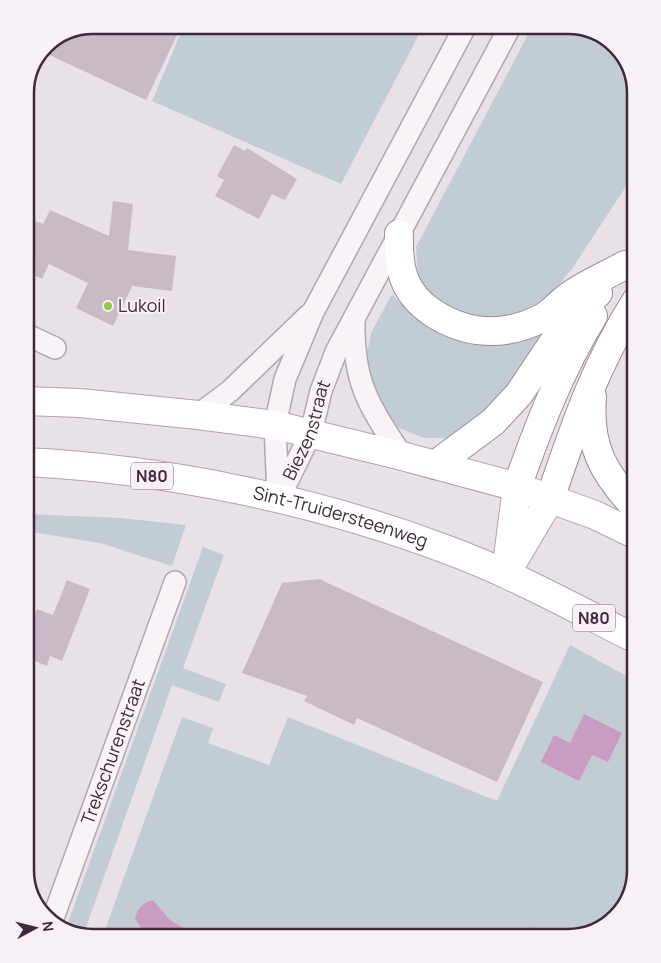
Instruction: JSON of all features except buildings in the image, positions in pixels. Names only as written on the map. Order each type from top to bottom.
[{"type":"main road","points":[[400,234],[398,259],[403,278],[412,295],[423,307],[444,320],[474,331],[507,329],[543,317],[572,294],[627,258]]},
{"type":"main road","points":[[435,465],[493,422],[519,394],[565,325],[627,259]]},
{"type":"main road","points":[[506,573],[516,487],[574,346],[627,261]]},
{"type":"main road","points":[[506,573],[550,499],[578,415],[606,350],[627,316]]},
{"type":"main road","points":[[594,378],[591,412],[592,441],[599,460],[612,480],[627,512]]},
{"type":"main road","points":[[34,401],[80,403],[275,425],[402,456],[516,487],[627,526]]},
{"type":"main road","name":"Sint-Truidersteenweg","points":[[34,462],[68,464],[201,482],[278,500],[400,533],[506,573],[627,634]]},
{"type":"street","name":"Biezenstraat","points":[[278,500],[275,425],[285,379],[313,312],[461,34]]},
{"type":"street","name":"Biezenstraat","points":[[278,500],[312,433],[321,391],[336,352],[371,290],[506,34]]},
{"type":"street","name":"Biezenstraat","points":[[198,415],[253,371],[313,312]]},
{"type":"street","name":"Biezenstraat","points":[[354,318],[355,365],[362,389],[372,409],[402,456]]},
{"type":"street","points":[[34,338],[56,348]]},
{"type":"street","name":"Trekschurenstraat","points":[[59,903],[176,582]]},
{"type":"shaded area","points":[[180,34],[419,34],[341,184],[152,101]]},
{"type":"shaded area","points":[[528,34],[572,34],[583,36],[591,38],[610,51],[623,70],[627,85],[627,185],[572,269],[550,295],[517,315],[477,318],[439,306],[418,279],[416,247]]},
{"type":"shaded area","points":[[392,294],[414,318],[442,334],[465,343],[498,345],[539,334],[546,337],[495,405],[454,438],[424,438],[399,428],[385,413],[372,388],[365,364],[371,333]]},
{"type":"shaded area","points":[[34,514],[121,518],[186,525],[172,566],[100,543],[34,532]]},
{"type":"shaded area","points":[[203,547],[224,555],[183,668],[226,684],[219,702],[172,685],[86,928],[68,924]]},
{"type":"shaded area","points":[[570,645],[627,676],[627,878],[623,893],[615,906],[604,917],[591,925],[576,929],[185,929],[169,919],[152,900],[138,926],[140,929],[105,929],[182,717],[213,728],[208,743],[269,765],[288,717],[497,801]]},
{"type":"shaded area","points":[[584,714],[622,733],[608,762],[592,755],[579,781],[541,762],[554,735],[570,743]]},
{"type":"shaded area","points":[[153,900],[169,919],[185,929],[141,929],[135,918],[141,906]]},
{"type":"place","name":"Lukoil","points":[[108,306]]}]
